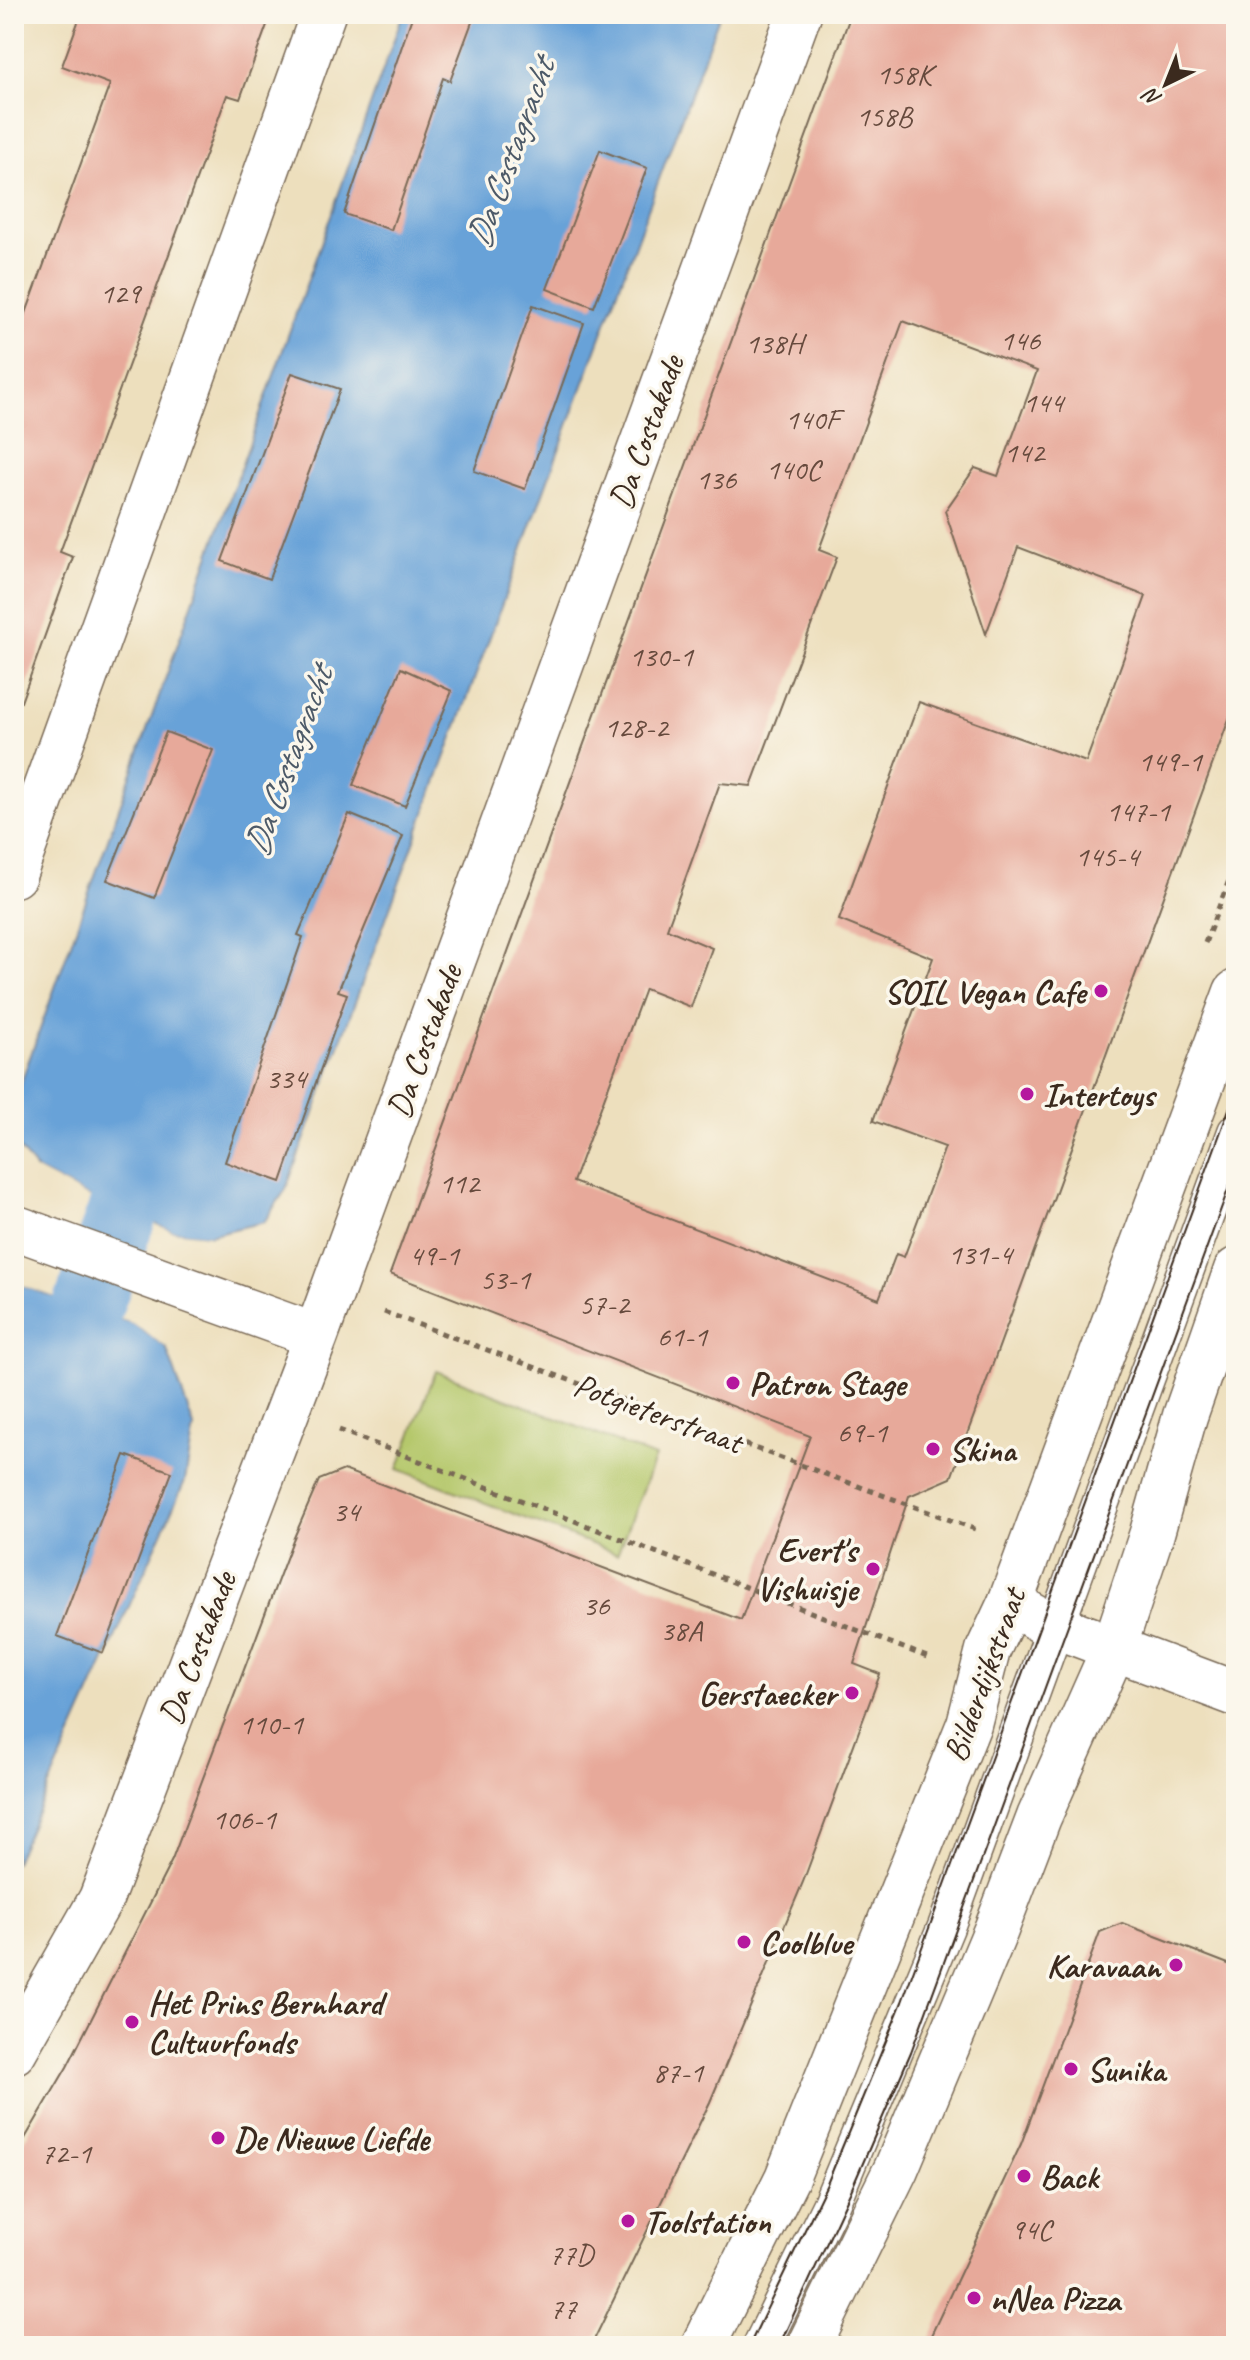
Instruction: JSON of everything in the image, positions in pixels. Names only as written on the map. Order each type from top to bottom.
[{"type":"street","points":[[14,875],[323,14]]},
{"type":"street","name":"Da Costakade","points":[[14,2052],[101,1899],[316,1336],[799,14]]},
{"type":"street","name":"Bilderdijkstraat","points":[[703,2346],[787,2178],[969,1724],[988,1650],[1010,1603],[1236,992]]},
{"type":"street","points":[[14,1227],[316,1336]]},
{"type":"street","points":[[809,2346],[896,2169],[996,1930],[1039,1817],[1114,1648],[1149,1544],[1185,1416],[1236,1270]]},
{"type":"street","points":[[1010,1603],[1054,1626],[1236,1694]]},
{"type":"lane","name":"Bilderdijkstraat","points":[[761,2346],[819,2231],[885,2081],[946,1927],[1236,1132]]},
{"type":"path","name":"Potgieterstraat","points":[[331,1293],[985,1533]]},
{"type":"path","points":[[287,1411],[935,1660]]},
{"type":"green space","points":[[436,1371],[655,1457],[617,1554],[398,1469]]},
{"type":"water","points":[[403,14],[720,14],[286,1189],[264,1222],[209,1235],[172,1231],[84,1195],[36,1170],[14,1142],[14,1102]]},
{"type":"water","points":[[14,1283],[132,1323],[166,1347],[194,1427],[185,1481],[14,1864]]},
{"type":"pier","points":[[36,1170],[84,1195],[172,1231],[209,1235],[208,1239],[171,1234],[82,1199],[35,1174]]},
{"type":"pier","points":[[14,1279],[134,1319],[167,1343],[166,1347],[132,1323],[14,1283]]},
{"type":"building","points":[[81,14],[271,14],[240,99],[227,95],[60,552],[73,557],[21,702],[14,700],[14,346],[110,84],[62,66]]},
{"type":"building","points":[[413,14],[475,14],[450,81],[443,78],[391,230],[344,214]]},
{"type":"building","points":[[851,14],[1236,14],[1236,700],[951,1478],[909,1496],[854,1664],[880,1674],[803,1882],[710,2102],[591,2346],[14,2346],[14,2157],[67,2067],[172,1860],[293,1540],[319,1480],[344,1470],[741,1620],[810,1436],[390,1274]],"holes":[[[903,321],[1037,371],[998,476],[975,468],[945,511],[986,634],[1018,547],[1146,596],[1086,762],[919,702],[839,920],[933,958],[873,1121],[945,1147],[904,1257],[896,1254],[879,1299],[573,1182],[645,989],[691,1007],[712,948],[667,929],[720,783],[751,786],[837,557],[819,550]]]},
{"type":"building","points":[[600,150],[647,168],[594,307],[547,289]]},
{"type":"building","points":[[533,305],[584,323],[525,489],[474,471]]},
{"type":"building","points":[[292,373],[340,389],[269,579],[222,561]]},
{"type":"building","points":[[401,668],[452,691],[405,806],[353,785]]},
{"type":"building","points":[[166,732],[213,750],[154,898],[107,880]]},
{"type":"building","points":[[349,814],[403,836],[338,991],[347,994],[281,1182],[225,1162],[303,937],[298,935]]},
{"type":"building","points":[[125,1455],[172,1472],[103,1653],[57,1636]]},
{"type":"building","points":[[1122,1923],[1236,1967],[1236,2346],[926,2346],[1021,2144],[1100,1932]]},
{"type":"waterway","name":"Da Costagracht","points":[[14,1509],[156,1120]]},
{"type":"tram line","points":[[749,2346],[827,2184],[902,2002],[1236,1090]]},
{"type":"tram line","points":[[779,2346],[911,2052],[1236,1168]]},
{"type":"place","name":"SOIL Vegan Cafe","points":[[1101,991]]},
{"type":"place","name":"Intertoys","points":[[1027,1094]]},
{"type":"place","name":"Patron Stage","points":[[733,1383]]},
{"type":"place","name":"Skina","points":[[933,1449]]},
{"type":"place","name":"Evert's Vishuisje","points":[[873,1569]]},
{"type":"place","name":"Gerstaecker","points":[[852,1693]]},
{"type":"place","name":"Coolblue","points":[[744,1942]]},
{"type":"place","name":"Karavaan","points":[[1176,1965]]},
{"type":"place","name":"Het Prins Bernhard Cultuurfonds","points":[[132,2022]]},
{"type":"place","name":"Sunika","points":[[1071,2069]]},
{"type":"place","name":"De Nieuwe Liefde","points":[[218,2138]]},
{"type":"place","name":"Back","points":[[1024,2176]]},
{"type":"place","name":"Toolstation","points":[[628,2221]]},
{"type":"place","name":"nNea Pizza","points":[[974,2298]]}]
